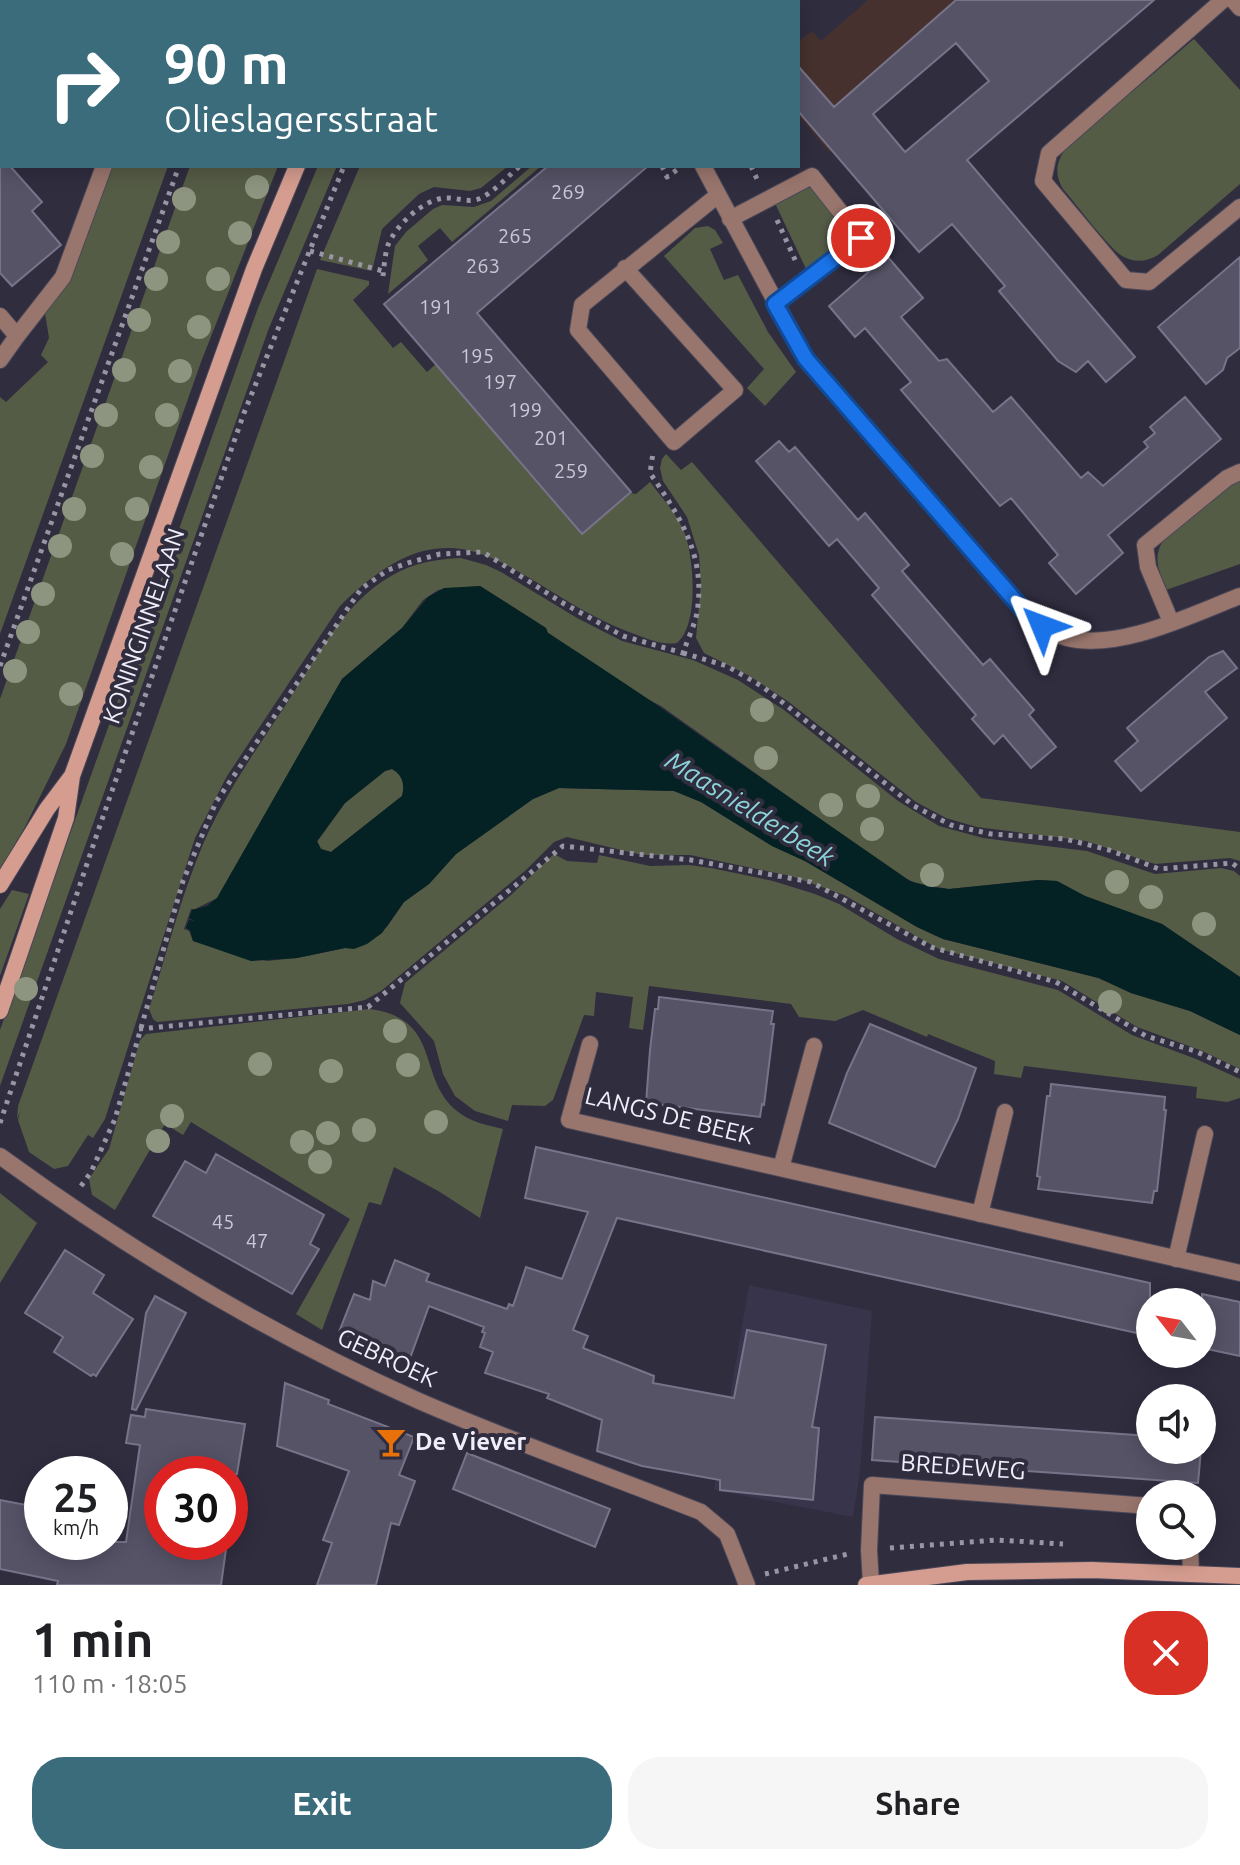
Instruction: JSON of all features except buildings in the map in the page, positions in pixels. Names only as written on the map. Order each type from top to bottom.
[{"type":"main road","name":"KONINGINNELAAN","points":[[0,1011],[66,818],[72,776],[254,269],[296,168]]},
{"type":"main road","name":"KONINGINNELAAN","points":[[0,885],[47,809],[72,776]]},
{"type":"main road","name":"BREDEWEG","points":[[868,1585],[967,1572],[1092,1570],[1240,1576]]},
{"type":"street","points":[[1223,0],[1049,153],[1043,181],[1126,280],[1149,282],[1240,207]]},
{"type":"street","points":[[1233,0],[1240,8]]},
{"type":"street","points":[[0,360],[63,277],[103,168]]},
{"type":"street","points":[[704,168],[806,359],[1025,612],[1042,626],[1066,638],[1097,640],[1132,635],[1240,596]]},
{"type":"street","points":[[730,219],[812,176],[861,238],[775,304]]},
{"type":"street","points":[[625,268],[735,390],[674,442],[578,330],[582,305],[625,268],[718,195]]},
{"type":"street","points":[[0,316],[17,336]]},
{"type":"street","points":[[1171,622],[1148,567],[1145,545],[1227,478],[1240,472]]},
{"type":"street","name":"LANGS DE BEEK","points":[[590,1044],[569,1120],[1240,1273]]},
{"type":"street","name":"LANGS DE BEEK","points":[[781,1168],[814,1046]]},
{"type":"street","points":[[980,1214],[1005,1112]]},
{"type":"street","points":[[1176,1259],[1205,1134]]},
{"type":"street","name":"GEBROEK","points":[[0,1156],[68,1205],[252,1319],[418,1401],[701,1512],[727,1534],[747,1585]]},
{"type":"street","name":"BREDEWEG","points":[[868,1585],[872,1485],[1136,1505]]},
{"type":"street","points":[[1190,1560],[1191,1574]]},
{"type":"path","points":[[0,666],[178,168]]},
{"type":"path","name":"KONINGINNELAAN","points":[[0,1123],[244,413],[343,168]]},
{"type":"path","points":[[310,251],[383,273],[388,245],[415,212],[433,200],[448,198],[469,201],[481,198],[518,168]]},
{"type":"path","points":[[663,168],[667,177],[679,168]]},
{"type":"path","points":[[657,424],[650,473],[679,515],[699,570],[698,607],[683,653]]},
{"type":"path","points":[[68,1205],[91,1172],[115,1119],[183,881],[216,802],[361,589],[388,570],[440,554],[483,552],[561,602],[623,636],[727,666],[763,687],[914,806],[951,825],[991,834],[1065,839],[1109,850],[1159,869],[1232,863],[1240,869]]},
{"type":"path","points":[[139,1029],[368,1007],[563,846],[691,860],[811,882],[931,947],[1056,982],[1146,1036],[1195,1051],[1240,1072]]},
{"type":"shaded area","points":[[868,0],[1006,0],[829,152],[800,117],[800,40],[812,31],[821,41]]},
{"type":"shaded area","points":[[1194,39],[1240,90],[1240,184],[1158,255],[1131,260],[1109,244],[1063,189],[1057,173],[1058,163],[1066,148]]},
{"type":"shaded area","points":[[111,168],[167,168],[0,634],[0,397],[6,402],[48,362],[41,355],[49,338],[45,313],[68,280]]},
{"type":"shaded area","points":[[189,168],[277,168],[201,362],[66,744],[25,827],[0,869],[0,699]]},
{"type":"shaded area","points":[[317,168],[336,168],[269,328],[0,1086],[0,1030],[258,308]]},
{"type":"shaded area","points":[[359,168],[506,168],[481,188],[470,191],[434,187],[419,194],[382,229],[372,271],[320,260]]},
{"type":"shaded area","points":[[530,168],[539,168],[452,242],[440,228],[418,246],[428,260],[388,294],[395,246],[406,232],[442,205],[474,207],[491,201]]},
{"type":"shaded area","points":[[806,186],[814,190],[849,235],[808,273],[774,201]]},
{"type":"shaded area","points":[[708,226],[715,230],[723,243],[710,249],[724,280],[738,275],[768,332],[796,372],[765,406],[747,388],[764,369],[664,256],[695,228]]},
{"type":"shaded area","points":[[317,269],[369,281],[369,285],[353,300],[393,348],[401,342],[427,372],[436,364],[581,534],[630,493],[636,494],[650,482],[674,513],[685,534],[691,559],[693,592],[689,622],[677,643],[653,640],[588,613],[487,556],[455,548],[421,552],[383,570],[340,606],[227,776],[195,838],[105,1119],[93,1138],[88,1135],[68,1166],[54,1169],[29,1152],[18,1120],[20,1112],[17,1119],[18,1106]]},
{"type":"shaded area","points":[[666,454],[681,470],[692,462],[981,798],[1240,832],[1240,861],[1230,858],[1155,864],[1086,841],[977,827],[946,818],[916,802],[789,702],[748,675],[704,653],[696,638],[701,584],[699,555],[687,517],[663,481],[660,468]]},
{"type":"shaded area","points":[[1240,479],[1240,564],[1166,590],[1158,563],[1161,544],[1227,485]]},
{"type":"shaded area","points":[[461,558],[501,572],[622,641],[693,660],[738,680],[784,710],[898,801],[939,826],[983,838],[1087,851],[1155,874],[1221,868],[1234,871],[1240,876],[1240,977],[1162,924],[1085,896],[1057,881],[1038,880],[949,889],[915,883],[899,875],[661,706],[480,586],[438,590],[423,600],[402,628],[342,679],[217,898],[191,909],[184,929],[189,931],[193,941],[267,961],[345,948],[387,927],[404,902],[429,884],[456,854],[533,799],[559,788],[674,791],[701,802],[772,846],[805,861],[943,939],[1098,978],[1131,993],[1190,1011],[1240,1035],[1240,1069],[1200,1050],[1137,1027],[1062,981],[939,949],[844,895],[791,876],[690,855],[642,855],[567,837],[554,842],[526,870],[381,991],[365,1000],[157,1022],[149,1009],[184,896],[209,831],[235,783],[319,652],[358,602],[391,576],[425,562]]},
{"type":"shaded area","points":[[392,769],[402,781],[402,796],[331,852],[321,849],[317,842],[345,803],[385,771]]},
{"type":"shaded area","points":[[554,854],[567,861],[597,863],[599,855],[650,866],[711,868],[773,881],[815,894],[939,959],[1058,990],[1132,1035],[1240,1079],[1240,1098],[1227,1102],[1196,1098],[1197,1087],[1024,1066],[1021,1078],[994,1074],[995,1061],[863,1010],[835,1021],[799,1017],[791,1004],[649,986],[643,1030],[629,1028],[633,997],[596,992],[594,1016],[584,1015],[553,1100],[545,1106],[512,1105],[508,1121],[475,1111],[455,1096],[443,1074],[434,1041],[400,1003],[405,983],[511,895]]},
{"type":"shaded area","points":[[12,890],[29,894],[0,976],[0,909]]},
{"type":"shaded area","points":[[370,1009],[393,1015],[409,1025],[426,1051],[444,1098],[457,1111],[473,1120],[503,1129],[480,1218],[394,1167],[381,1205],[369,1202],[322,1330],[296,1314],[350,1219],[191,1122],[183,1135],[165,1124],[115,1210],[92,1195],[89,1179],[109,1149],[140,1040],[146,1034]]},
{"type":"shaded area","points":[[0,1193],[37,1223],[0,1283]]},
{"type":"shaded area","points":[[749,1285],[872,1311],[860,1472],[853,1517],[714,1490]]},
{"type":"water","name":"Maasnielderbeek","points":[[480,586],[546,628],[548,633],[659,706],[910,881],[949,889],[1038,880],[1057,881],[1085,896],[1162,924],[1240,977],[1240,1035],[1190,1011],[1131,993],[1099,978],[943,939],[805,861],[772,846],[701,802],[674,791],[559,788],[533,799],[456,854],[429,884],[404,902],[382,933],[354,949],[251,961],[193,941],[190,930],[186,928],[189,920],[195,921],[189,918],[192,910],[207,906],[217,898],[342,679],[402,628],[428,597],[444,588]],"holes":[[[392,769],[402,781],[402,796],[331,852],[321,849],[317,841],[345,803],[385,771]]]},
{"type":"place","name":"De Viever","points":[[391,1442]]},
{"type":"route","points":[[861,238],[775,304],[806,359],[1025,612],[1042,626]]}]
